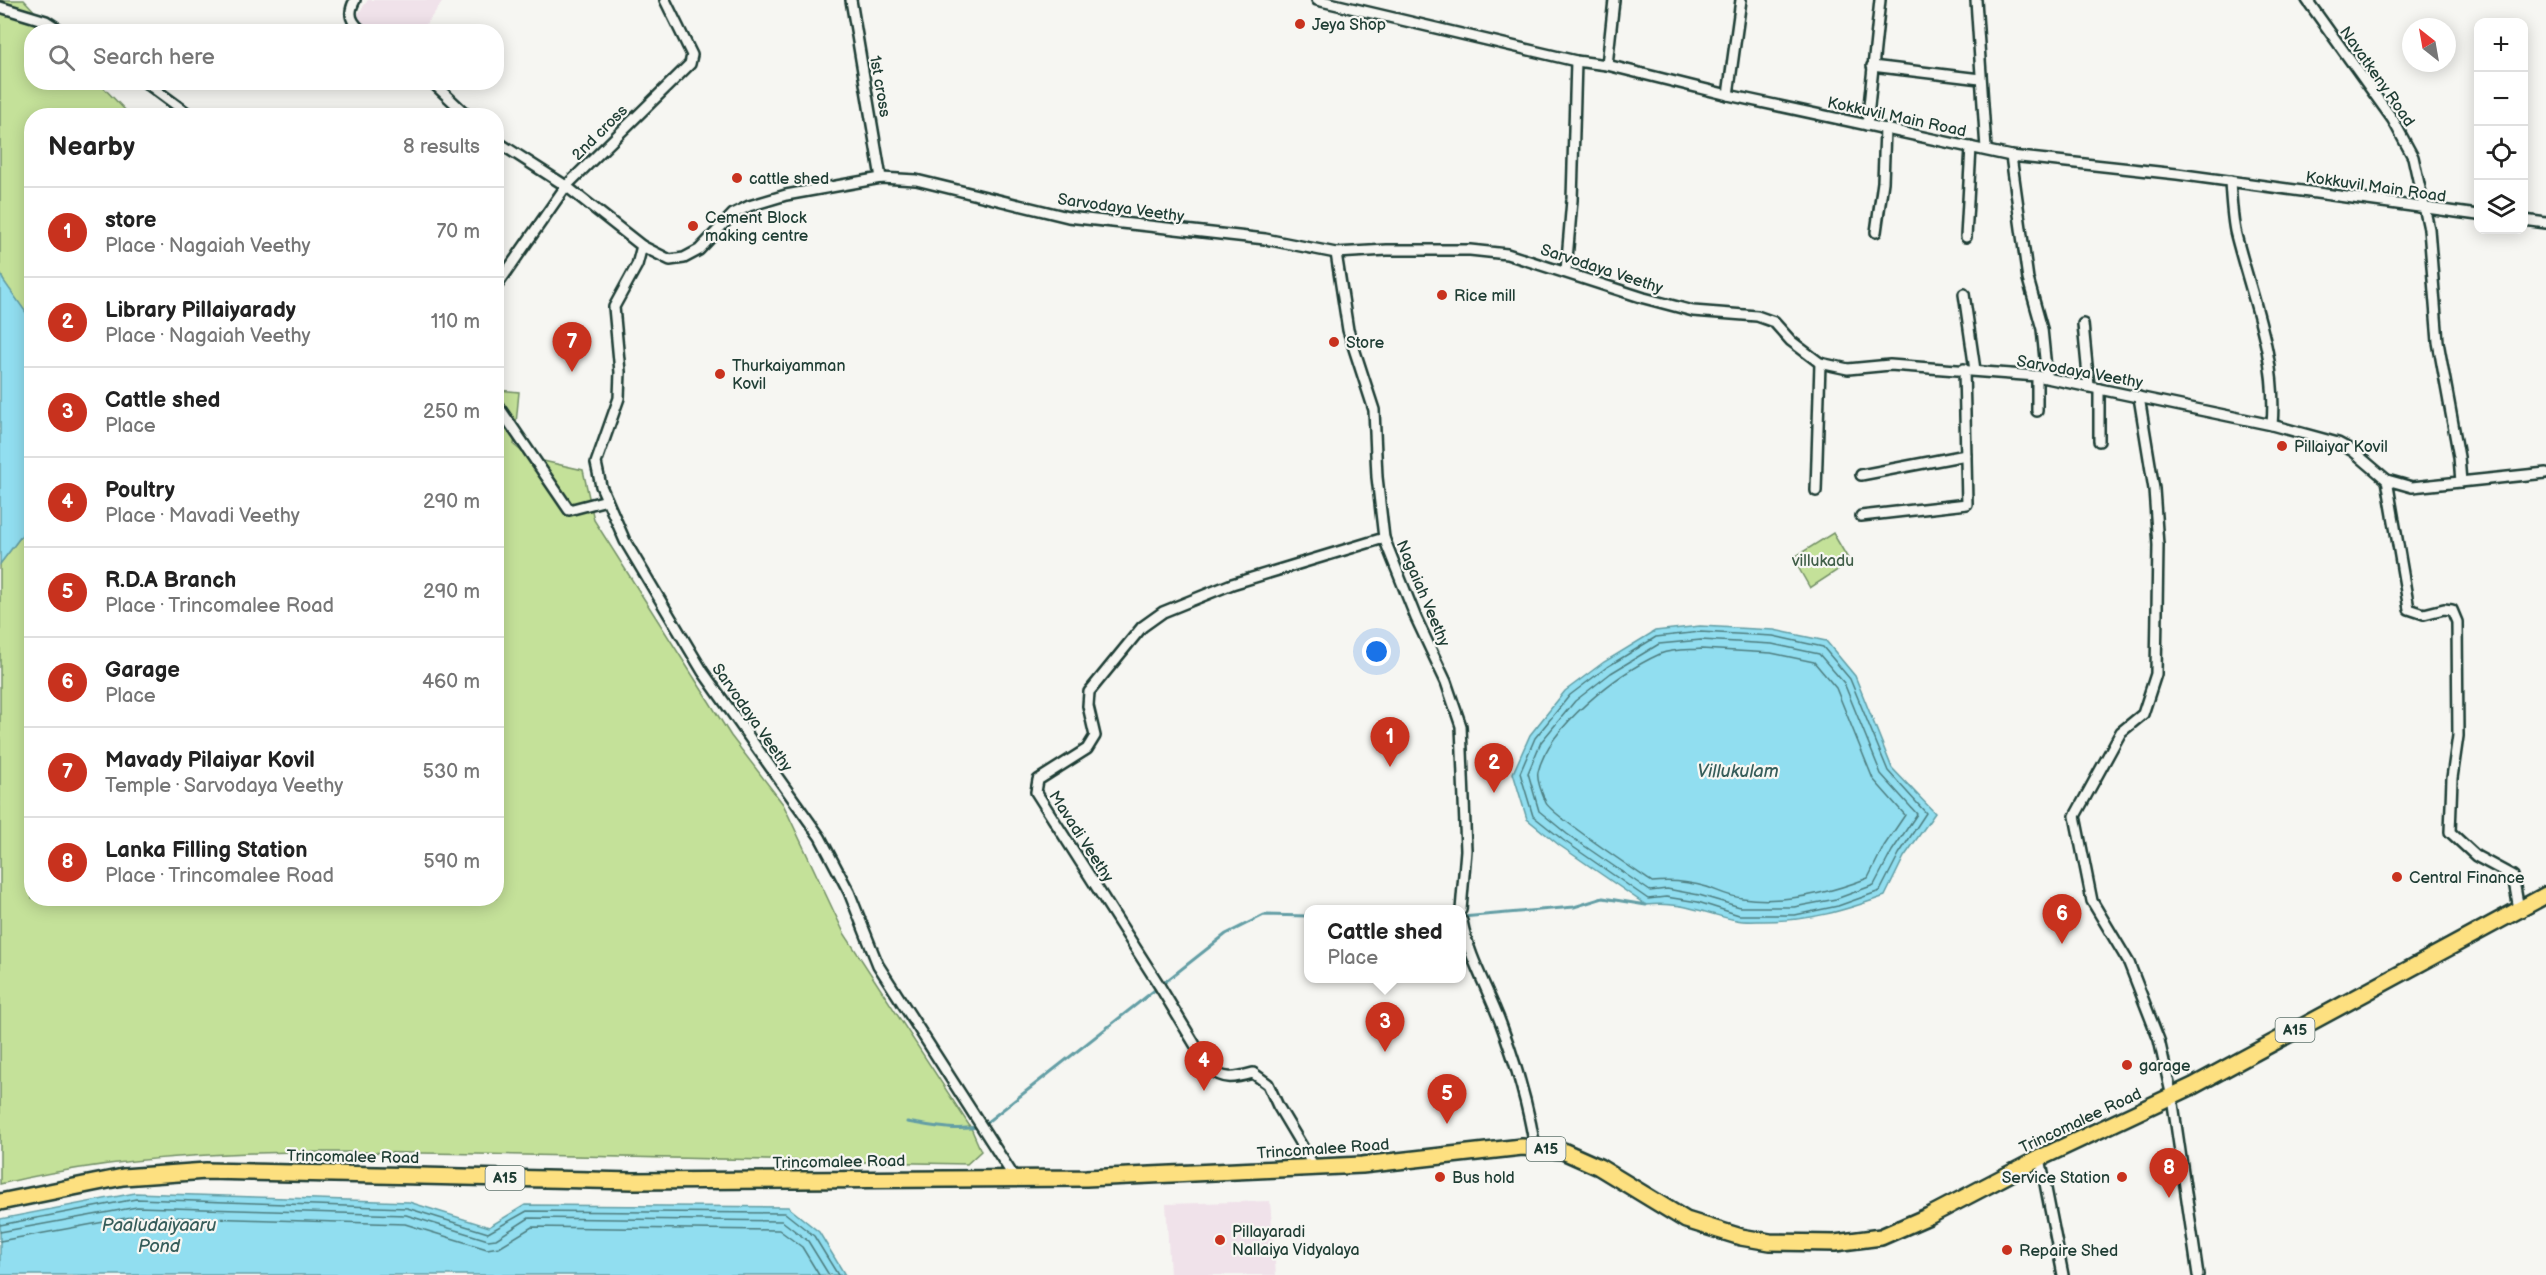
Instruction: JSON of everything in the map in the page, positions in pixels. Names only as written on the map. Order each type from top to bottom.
[{"type":"highway","name":"Trincomalee Road","points":[[0,1202],[123,1177],[206,1171],[634,1181],[1086,1178],[1315,1168],[1536,1147],[1563,1151],[1599,1167],[1686,1220],[1741,1237],[1770,1242],[1835,1243],[1881,1237],[1929,1216],[2040,1158],[2172,1096],[2546,895]]},
{"type":"street","points":[[353,24],[350,16],[355,0]]},
{"type":"street","name":"2nd cross","points":[[504,275],[566,186],[690,64],[692,55],[665,0]]},
{"type":"street","name":"1st cross","points":[[851,0],[881,178]]},
{"type":"street","name":"Kokkuvil Main Road","points":[[1317,0],[1576,61],[1607,65],[2011,156],[2229,181],[2474,214]]},
{"type":"street","points":[[1607,65],[1614,0]]},
{"type":"street","points":[[1728,94],[1741,0]]},
{"type":"street","points":[[1868,125],[1880,0]]},
{"type":"street","points":[[1976,0],[1986,149]]},
{"type":"street","name":"Navatkeny Road","points":[[2307,0],[2393,120],[2413,157],[2429,229],[2438,342],[2459,457],[2461,482]]},
{"type":"street","points":[[0,7],[51,24]]},
{"type":"street","points":[[1566,271],[1572,200],[1576,61]]},
{"type":"street","points":[[1872,66],[1980,79]]},
{"type":"street","points":[[156,90],[180,108]]},
{"type":"street","points":[[440,90],[460,108]]},
{"type":"street","points":[[1876,232],[1883,182],[1885,129]]},
{"type":"street","name":"Sarvodaya Veethy","points":[[504,146],[566,186],[642,246],[670,260],[684,258],[699,250],[733,214],[748,206],[786,195],[881,178],[916,180],[1068,217],[1265,239],[1336,253],[1387,250],[1470,250],[1507,254],[1566,271],[1644,298],[1693,311],[1757,316],[1774,322],[1791,341],[1820,363],[1848,369],[1890,364],[1964,369],[2042,377],[2094,387],[2272,425],[2338,443],[2353,451],[2387,480],[2412,487],[2546,473]]},
{"type":"street","points":[[1966,237],[1971,147]]},
{"type":"street","points":[[2011,156],[2028,279],[2042,329],[2042,377],[2037,411]]},
{"type":"street","points":[[2229,181],[2235,230],[2260,312],[2272,381],[2272,425]]},
{"type":"street","points":[[2528,221],[2546,223]]},
{"type":"street","name":"Sarvodaya Veethy","points":[[642,246],[637,265],[614,307],[620,372],[619,398],[596,463],[601,486],[625,541],[703,672],[820,837],[849,892],[878,964],[1014,1177]]},
{"type":"street","name":"Nagaiah Veethy","points":[[1336,253],[1348,330],[1374,410],[1377,477],[1384,538],[1416,618],[1446,682],[1461,726],[1466,850],[1461,905]]},
{"type":"street","points":[[1964,294],[1975,370]]},
{"type":"street","points":[[2083,324],[2094,387],[2099,441]]},
{"type":"street","points":[[1816,491],[1820,363]]},
{"type":"street","points":[[1861,516],[1967,504],[1964,369]]},
{"type":"street","points":[[2139,397],[2154,489],[2158,545],[2156,674],[2143,714],[2121,732],[2075,816],[2092,901],[2129,963],[2159,1040],[2172,1096],[2198,1275]]},
{"type":"street","points":[[504,415],[569,510],[608,500]]},
{"type":"street","points":[[1861,475],[1966,455]]},
{"type":"street","points":[[2387,480],[2409,609],[2424,614],[2444,609],[2452,610],[2457,622],[2458,736],[2451,778],[2450,832],[2476,856],[2513,876],[2519,909]]},
{"type":"street","name":"Mavadi Veethy","points":[[1315,1168],[1278,1106],[1268,1084],[1253,1073],[1233,1079],[1219,1077],[1209,1068],[1036,792],[1038,780],[1088,748],[1095,736],[1088,706],[1089,692],[1142,627],[1164,612],[1232,584],[1384,538]]},
{"type":"street","points":[[1466,944],[1501,1023],[1527,1101],[1536,1147]]},
{"type":"street","points":[[2040,1158],[2063,1275]]},
{"type":"shaded area","points":[[368,0],[444,0],[426,24],[363,24],[355,18]]},
{"type":"shaded area","name":"Pillayaradi Nallaiya Vidyalaya","points":[[1270,1201],[1276,1275],[1170,1275],[1166,1204]]},
{"type":"green space","points":[[0,0],[24,0],[46,24],[24,24],[24,90],[106,90],[123,108],[24,108],[24,311],[0,272]]},
{"type":"green space","points":[[504,391],[519,392],[514,445],[530,458],[583,470],[594,520],[731,736],[783,804],[844,933],[971,1128],[981,1151],[967,1164],[416,1153],[236,1154],[117,1163],[0,1184],[0,564],[24,532],[24,906],[504,906]]},
{"type":"green space","name":"villukadu","points":[[1833,533],[1850,562],[1810,588],[1793,558]]},
{"type":"water","points":[[0,272],[24,310],[24,532],[0,564]]},
{"type":"water","name":"Villukulam","points":[[1700,626],[1774,630],[1826,641],[1855,676],[1892,768],[1935,813],[1904,857],[1885,896],[1826,914],[1780,921],[1739,921],[1681,906],[1646,905],[1559,845],[1527,819],[1513,773],[1530,735],[1565,691],[1604,662],[1655,631]]},
{"type":"water","name":"Paaludaiyaaru Pond","points":[[135,1193],[409,1202],[489,1227],[525,1205],[788,1207],[819,1232],[845,1275],[0,1275],[0,1219]]},
{"type":"waterway","points":[[1466,917],[1574,907],[1603,898],[1646,905]]},
{"type":"waterway","points":[[907,1122],[935,1127],[973,1128],[982,1126],[1226,934],[1264,915],[1304,916]]},
{"type":"place","name":"Jeya Shop","points":[[1300,24]]},
{"type":"place","name":"cattle shed","points":[[737,178]]},
{"type":"place","name":"Cement Block making centre","points":[[693,226]]},
{"type":"place","name":"Rice mill","points":[[1442,295]]},
{"type":"place","name":"Store","points":[[1334,342]]},
{"type":"place","name":"Mavady Pilaiyar Kovil","points":[[572,372]]},
{"type":"place","name":"Thurkaiyamman Kovil","points":[[720,374]]},
{"type":"place","name":"Pillaiyar Kovil","points":[[2282,446]]},
{"type":"place","name":"store","points":[[1390,767]]},
{"type":"place","name":"Library Pillaiyarady","points":[[1494,793]]},
{"type":"place","name":"Central Finance","points":[[2397,877]]},
{"type":"place","name":"Garage","points":[[2062,944]]},
{"type":"place","name":"Cattle shed","points":[[1385,1052]]},
{"type":"place","name":"garage","points":[[2127,1065]]},
{"type":"place","name":"Poultry","points":[[1204,1091]]},
{"type":"place","name":"R.D.A Branch","points":[[1447,1124]]},
{"type":"place","name":"Bus hold","points":[[1440,1177]]},
{"type":"place","name":"Service Station","points":[[2122,1177]]},
{"type":"place","name":"Lanka Filling Station","points":[[2169,1198]]},
{"type":"place","name":"Pillayaradi Nallaiya Vidyalaya","points":[[1220,1240]]},
{"type":"place","name":"Repaire Shed","points":[[2007,1250]]}]
